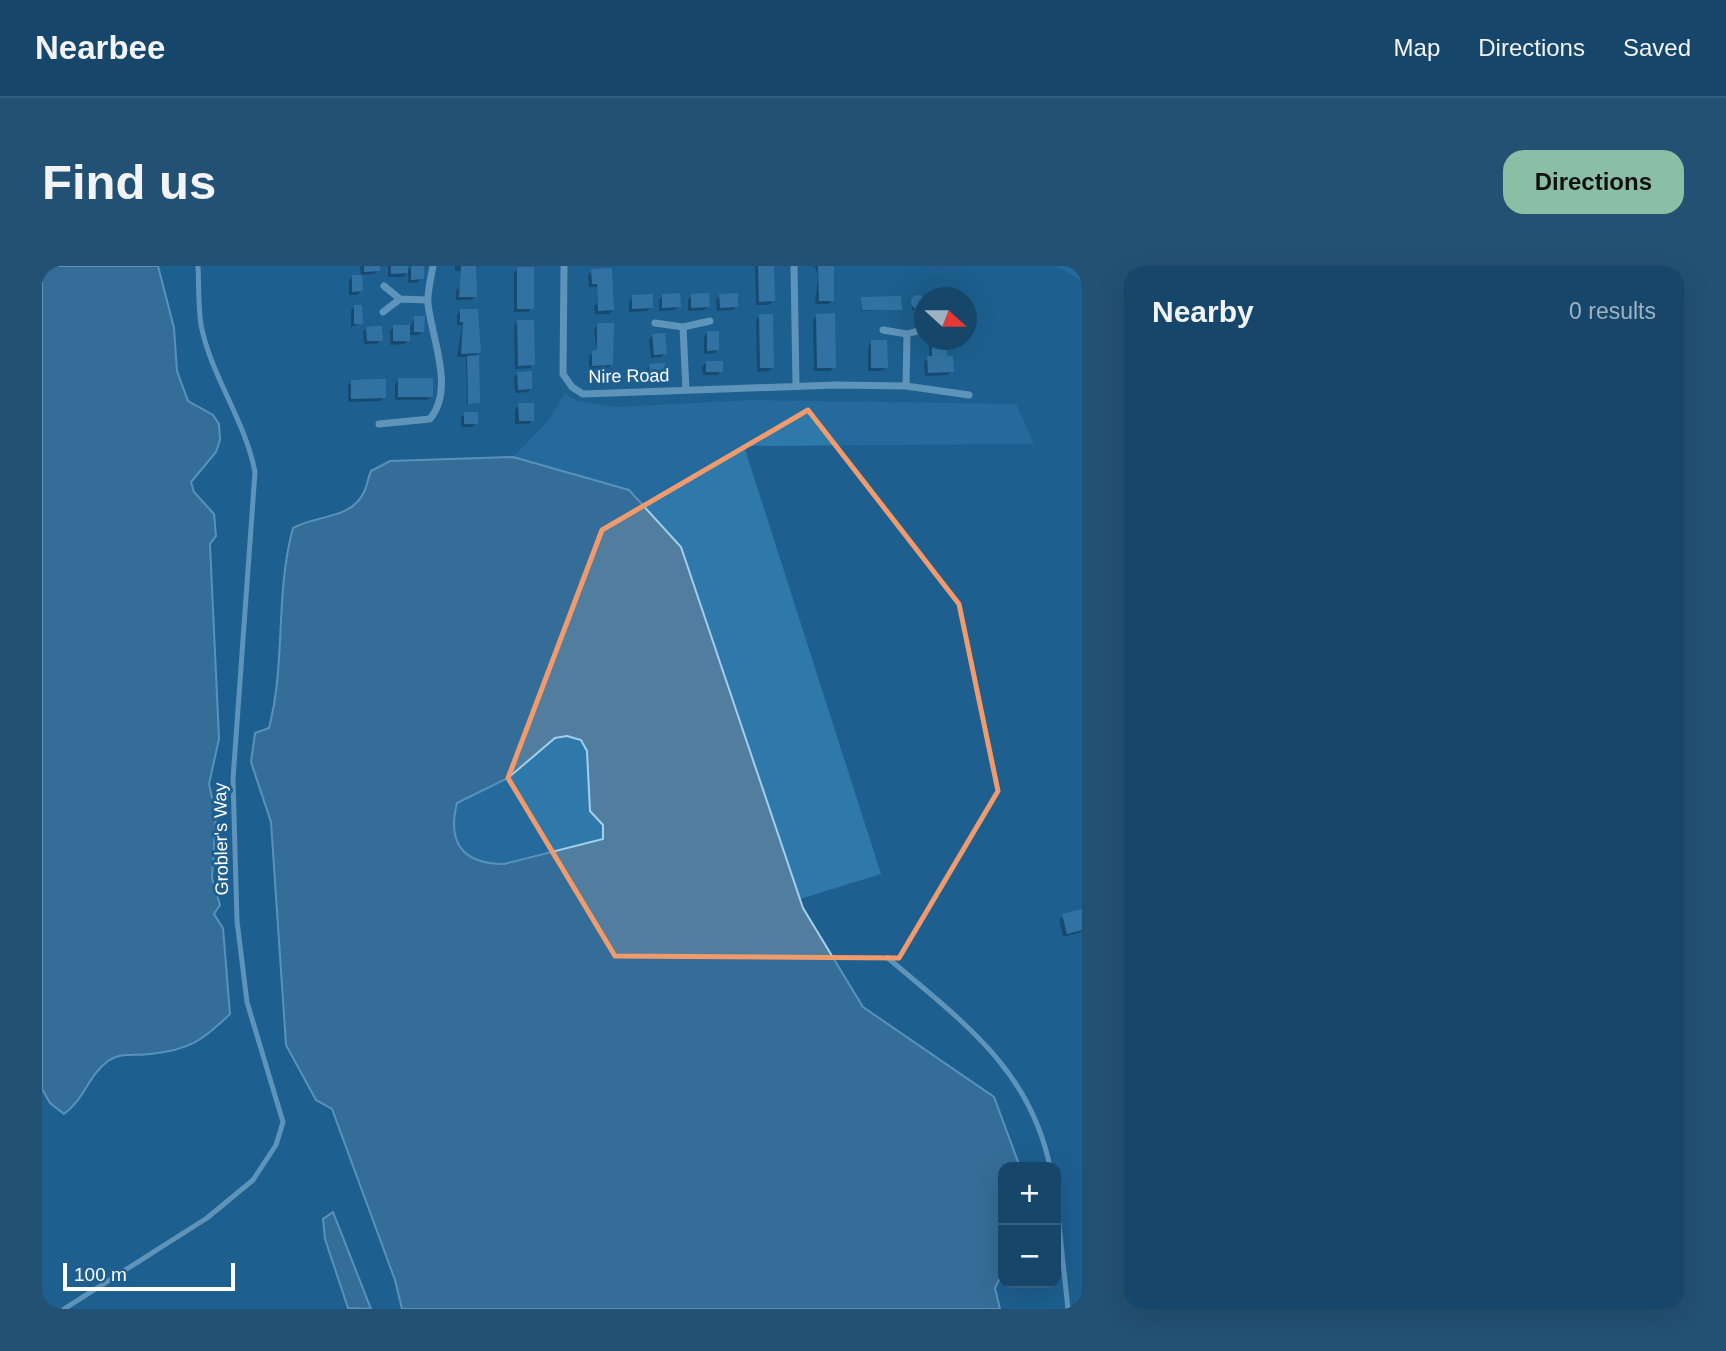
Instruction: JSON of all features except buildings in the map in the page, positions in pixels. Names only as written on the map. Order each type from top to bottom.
[{"type":"street","points":[[379,424],[430,419],[440,407],[442,380],[428,300],[433,266]]},
{"type":"street","name":"Nire Road","points":[[564,266],[563,374],[572,387],[583,394],[796,386],[906,386],[969,395]]},
{"type":"street","points":[[794,266],[796,386]]},
{"type":"street","points":[[384,286],[400,299],[428,300]]},
{"type":"street","points":[[383,313],[400,299]]},
{"type":"street","points":[[655,323],[683,327],[710,321]]},
{"type":"street","name":"Nire Road","points":[[683,327],[686,390]]},
{"type":"street","points":[[883,330],[906,334],[914,332]]},
{"type":"street","points":[[906,334],[906,386]]},
{"type":"lane","name":"Grobler's Way","points":[[64,1309],[207,1218],[253,1180],[276,1145],[283,1122],[247,1002],[237,922],[233,779],[255,472],[249,442],[224,388],[201,326],[198,266]]},
{"type":"lane","points":[[888,958],[982,1038],[1006,1067],[1030,1106],[1048,1162]]},
{"type":"lane","points":[[1059,1225],[1068,1309]]},
{"type":"highlighted area","points":[[808,410],[959,604],[998,791],[899,958],[615,956],[508,778],[602,530]]},
{"type":"shaded area","points":[[42,266],[158,266],[174,328],[177,371],[188,401],[213,415],[219,424],[220,440],[216,452],[191,482],[194,492],[214,514],[216,536],[210,544],[219,739],[209,784],[216,816],[212,878],[220,905],[214,914],[223,928],[230,1014],[203,1037],[185,1047],[144,1055],[123,1055],[108,1061],[64,1114],[50,1103],[42,1089]]},
{"type":"shaded area","points":[[1056,266],[1082,266],[1082,281]]},
{"type":"shaded area","points":[[565,393],[577,401],[617,407],[753,400],[1016,404],[1034,444],[744,446],[881,874],[800,899],[681,547],[629,490],[513,457],[549,420]]},
{"type":"shaded area","points":[[513,457],[629,490],[681,547],[803,908],[863,1007],[994,1097],[1018,1162],[998,1162],[998,1282],[995,1288],[1000,1309],[402,1309],[395,1280],[332,1109],[316,1100],[286,1045],[271,822],[251,762],[255,733],[269,728],[274,703],[284,578],[293,528],[351,508],[364,492],[371,471],[390,461]],"holes":[[[567,736],[581,740],[587,751],[590,811],[603,825],[603,839],[504,864],[478,860],[461,848],[454,829],[457,803],[508,778],[555,738]]]},
{"type":"shaded area","points":[[567,736],[581,740],[587,751],[590,811],[603,825],[603,839],[504,864],[478,860],[468,855],[456,839],[454,817],[457,803],[533,756],[555,738]]},
{"type":"shaded area","points":[[333,1212],[371,1309],[348,1308],[325,1239],[323,1219]]}]
